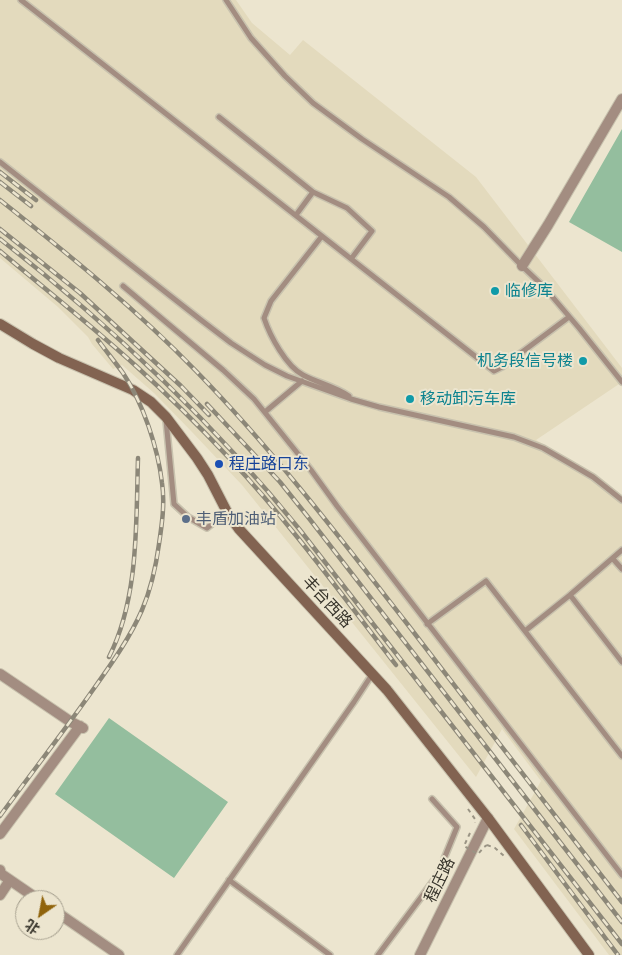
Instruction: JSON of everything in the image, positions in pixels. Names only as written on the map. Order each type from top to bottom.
[{"type":"main road","name":"丰台西路","points":[[0,324],[58,358],[133,390],[151,402],[166,417],[197,458],[227,512],[239,529],[373,673],[488,818],[589,955]]},
{"type":"street","points":[[522,266],[622,99]]},
{"type":"street","points":[[0,674],[70,722],[81,727],[0,834]]},
{"type":"street","name":"程庄路","points":[[420,955],[488,818]]},
{"type":"street","points":[[0,870],[1,874],[24,890]]},
{"type":"street","points":[[0,895],[10,880]]},
{"type":"street","points":[[65,918],[119,955]]},
{"type":"lane","points":[[21,0],[494,371],[570,317]]},
{"type":"lane","points":[[226,0],[251,38],[285,76],[313,103],[449,198],[484,227],[544,287],[622,382]]},
{"type":"lane","points":[[219,117],[313,192],[347,208],[372,231],[351,259]]},
{"type":"lane","points":[[0,162],[231,343],[265,365],[287,376],[350,399],[514,437],[536,445],[593,477],[622,500]]},
{"type":"lane","points":[[296,215],[313,192]]},
{"type":"lane","points":[[322,236],[271,301],[264,318],[272,338],[293,368],[302,375],[333,387],[350,399]]},
{"type":"lane","points":[[123,286],[223,370],[254,399],[311,470],[336,506],[622,875]]},
{"type":"lane","points":[[265,412],[302,382]]},
{"type":"lane","points":[[166,417],[174,504],[188,517],[207,528],[227,512]]},
{"type":"lane","points":[[525,631],[622,550]]},
{"type":"lane","points":[[613,558],[622,569]]},
{"type":"lane","points":[[427,624],[486,581],[622,756]]},
{"type":"lane","points":[[570,595],[622,662]]},
{"type":"lane","points":[[177,955],[373,673]]},
{"type":"lane","points":[[378,955],[437,876],[457,827],[432,799]]},
{"type":"lane","points":[[230,880],[330,955]]},
{"type":"path","points":[[470,833],[464,846],[478,854],[487,845]]},
{"type":"shaded area","points":[[0,0],[236,0],[252,23],[290,55],[303,40],[476,177],[622,368],[622,382],[536,440],[583,467],[622,495],[622,955],[609,955],[514,829],[541,781],[502,729],[476,777],[242,485],[154,393],[122,365],[113,369],[88,337],[58,307],[0,258]]},
{"type":"green space","points":[[622,129],[622,252],[569,222]]},
{"type":"green space","points":[[109,718],[228,802],[174,878],[55,794]]},
{"type":"railway","points":[[0,172],[36,200]]},
{"type":"railway","points":[[0,182],[31,206]]},
{"type":"railway","points":[[0,200],[76,261],[149,325],[196,371],[251,431],[355,557],[622,902]]},
{"type":"railway","points":[[0,229],[80,293],[181,386],[209,415]]},
{"type":"railway","points":[[0,239],[81,305],[120,340],[195,413],[266,490],[300,530],[622,944]]},
{"type":"railway","points":[[0,251],[136,366],[219,447],[295,534],[396,665]]},
{"type":"railway","points":[[0,816],[125,643],[142,610],[155,569],[163,506],[163,491],[157,455],[137,398],[123,373],[98,340]]},
{"type":"railway","points":[[207,404],[280,482],[622,922]]},
{"type":"railway","points":[[109,657],[119,634],[131,585],[136,534],[138,458]]},
{"type":"railway","points":[[521,825],[618,955]]},
{"type":"place","name":"临修库","points":[[495,291]]},
{"type":"place","name":"机务段信号楼","points":[[583,361]]},
{"type":"place","name":"移动卸污车库","points":[[410,399]]},
{"type":"place","name":"程庄路口东","points":[[219,464]]},
{"type":"place","name":"丰盾加油站","points":[[186,519]]}]
